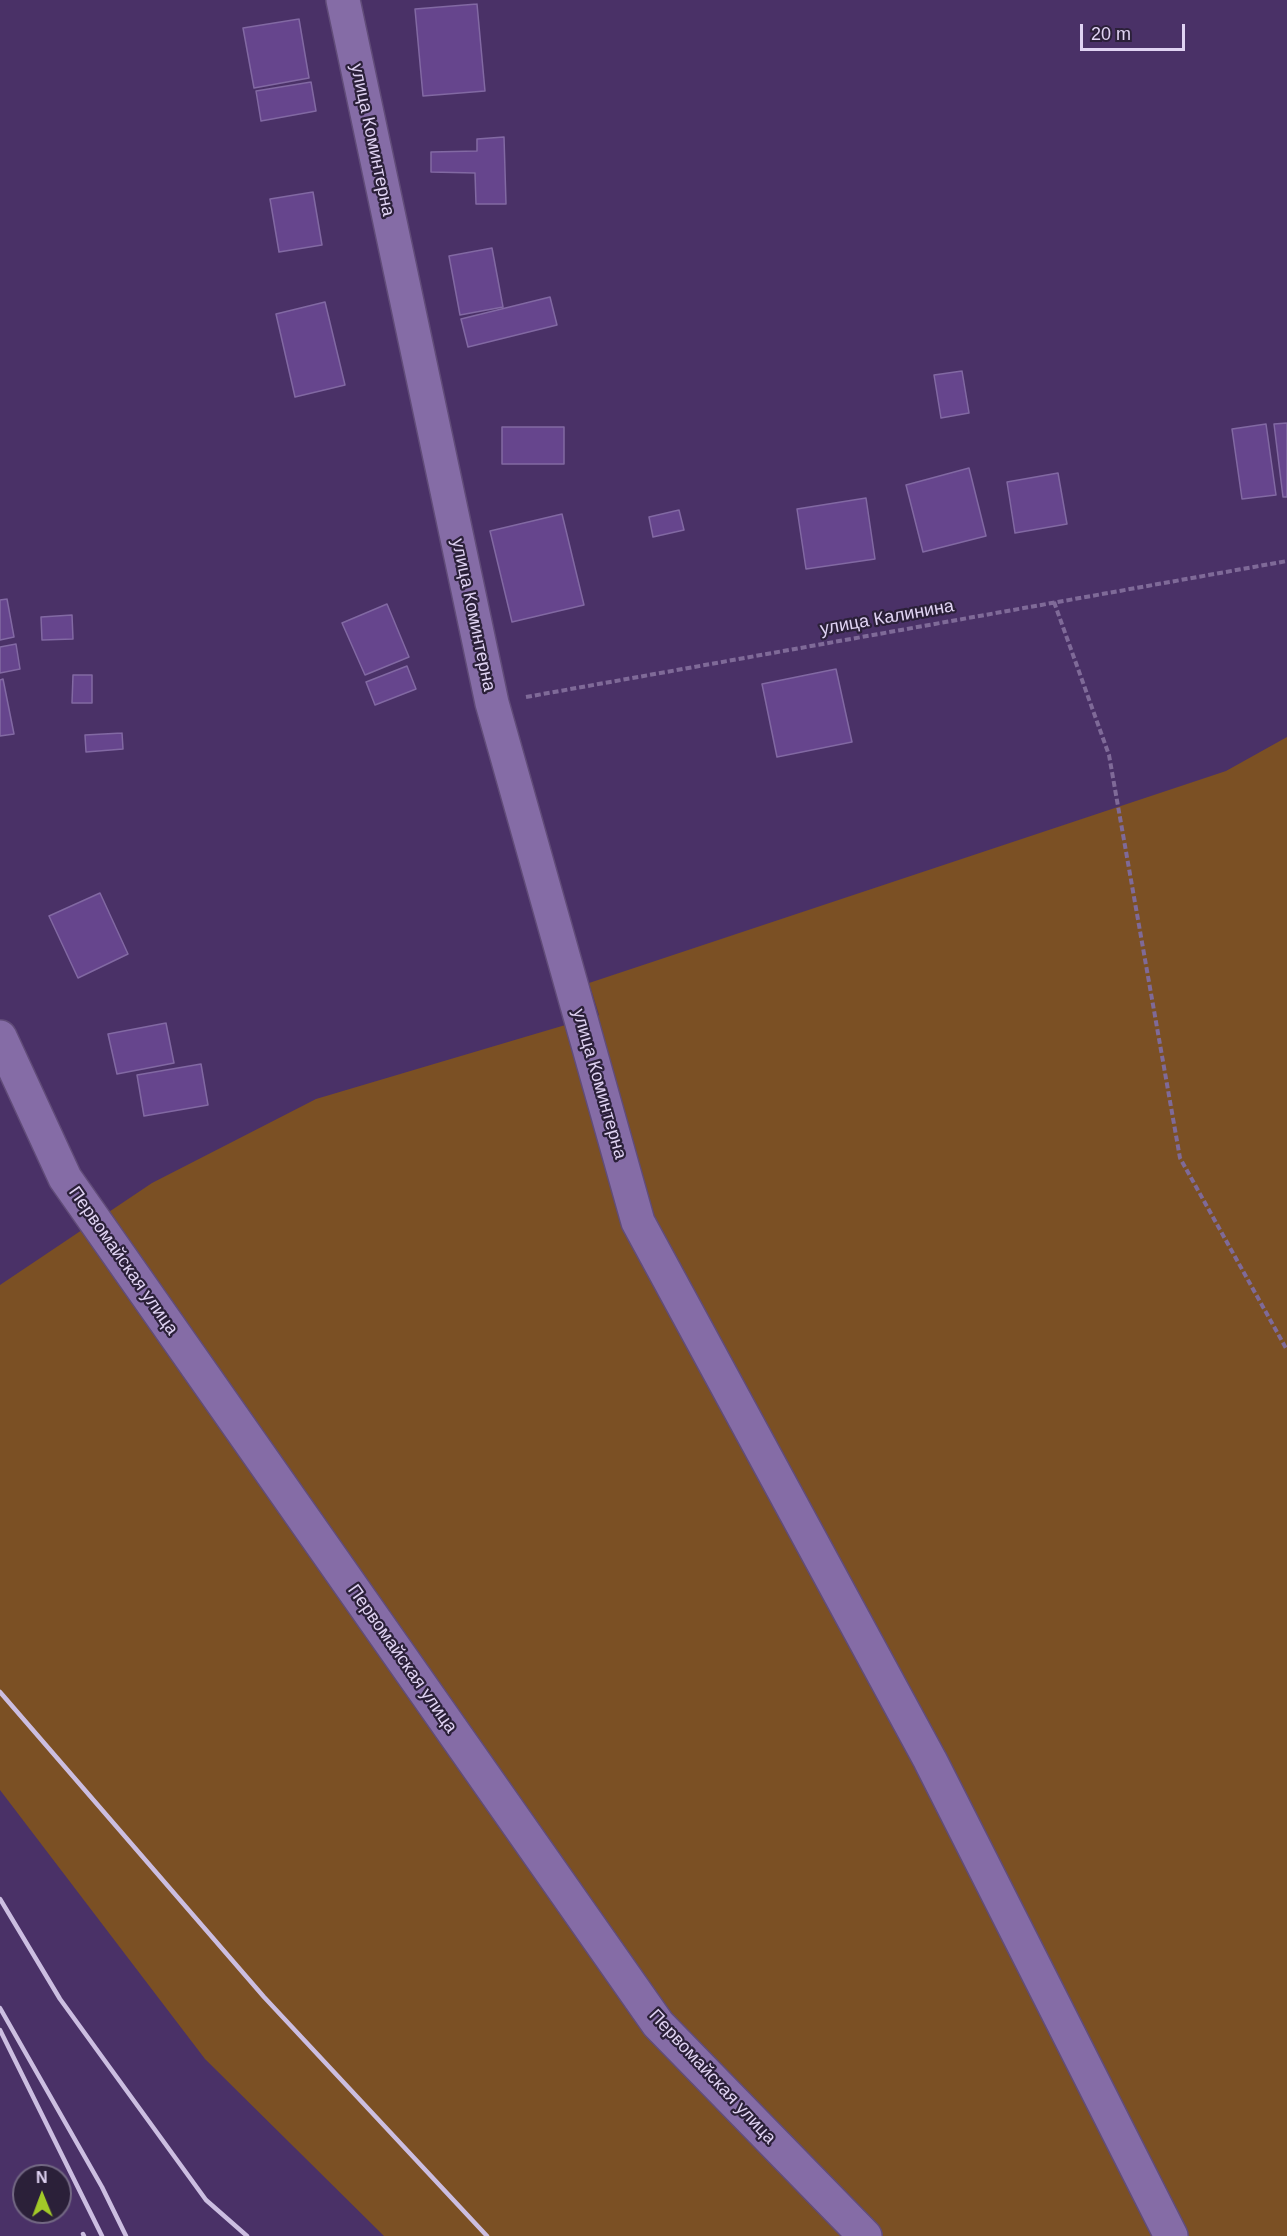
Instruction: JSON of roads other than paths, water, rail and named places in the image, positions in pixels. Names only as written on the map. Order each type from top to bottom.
[{"type":"street","name":"улица Коминтерна","points":[[343,0],[492,703],[638,1222],[930,1760],[1171,2236]]},
{"type":"street","name":"Первомайская улица","points":[[0,1037],[65,1178],[658,2024],[865,2236]]},
{"type":"railway","points":[[0,1692],[264,1997],[487,2236]]},
{"type":"railway","points":[[0,1899],[60,1999],[206,2200],[247,2236]]},
{"type":"railway","points":[[0,2008],[102,2187],[126,2236]]},
{"type":"railway","points":[[0,2030],[102,2236]]}]
